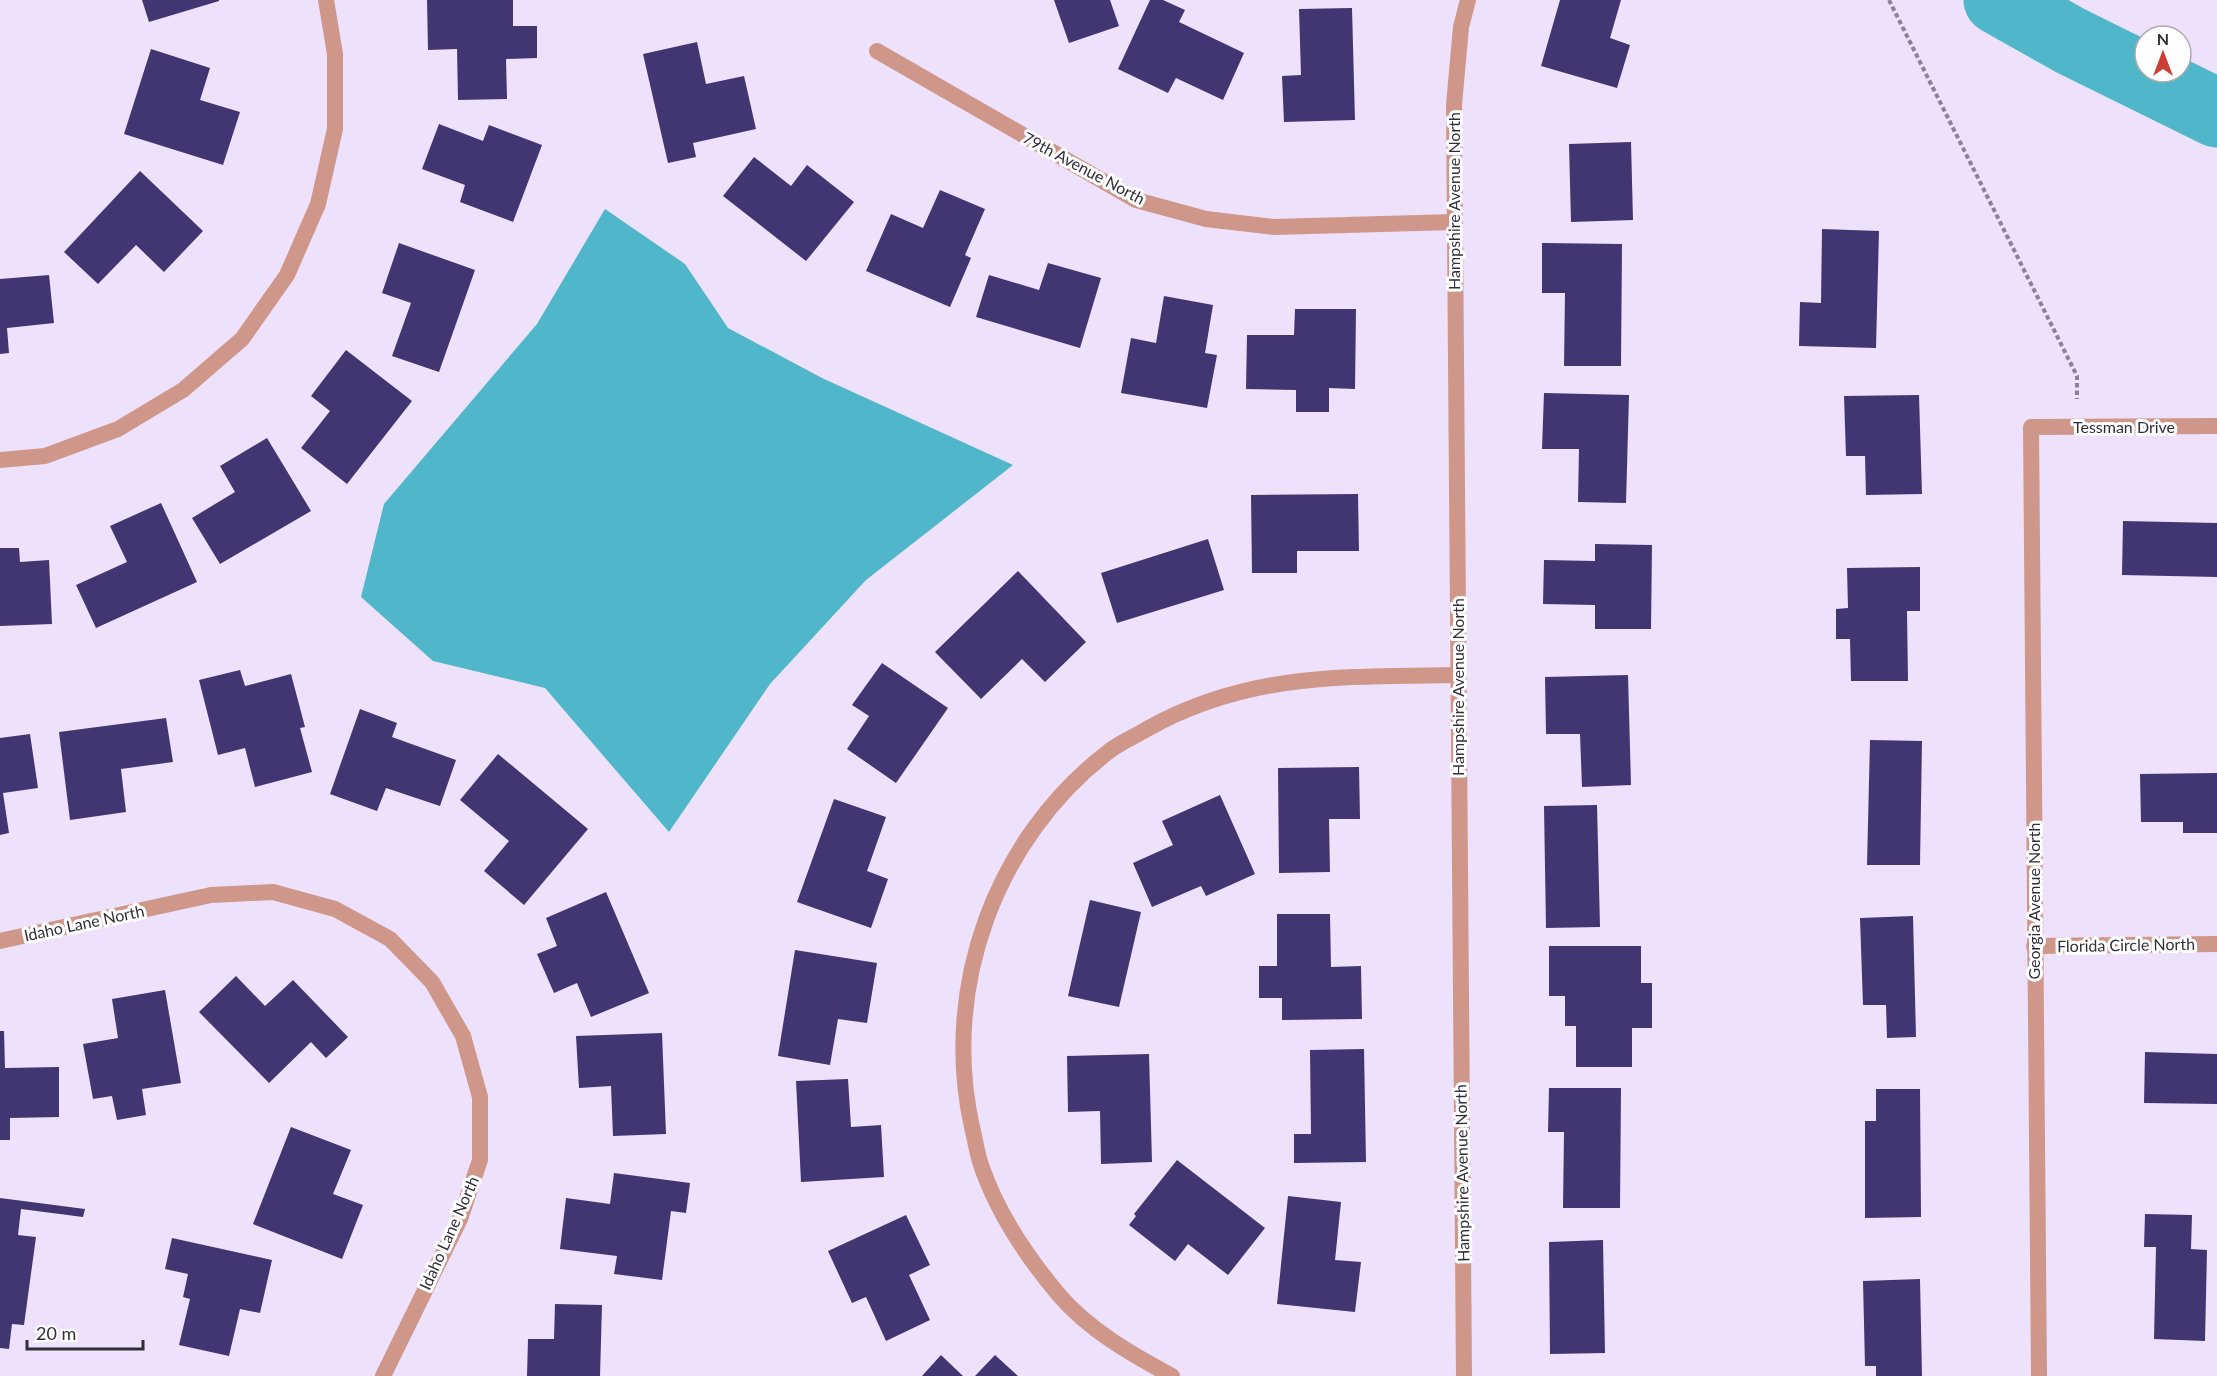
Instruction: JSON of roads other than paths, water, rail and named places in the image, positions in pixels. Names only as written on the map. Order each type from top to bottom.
[{"type":"street","points":[[0,460],[45,456],[118,429],[183,390],[242,339],[287,275],[318,204],[335,129],[335,54],[326,0]]},
{"type":"street","name":"Hampshire Avenue North","points":[[1464,1376],[1454,105],[1461,27],[1468,0]]},
{"type":"street","name":"79th Avenue North","points":[[877,51],[1136,200],[1206,219],[1274,227],[1454,222]]},
{"type":"street","name":"Tessman Drive","points":[[2031,427],[2217,426]]},
{"type":"street","name":"Georgia Avenue North","points":[[2031,427],[2039,1376]]},
{"type":"street","points":[[1172,1376],[1119,1348],[1060,1297],[1016,1236],[981,1165],[964,1090],[964,1014],[977,939],[1009,865],[1053,802],[1109,751],[1178,712],[1250,688],[1316,679],[1458,675]]},
{"type":"street","name":"Idaho Lane North","points":[[0,941],[211,895],[273,892],[335,909],[390,939],[432,982],[463,1036],[480,1097],[480,1161],[460,1219],[383,1376]]},
{"type":"street","name":"Florida Circle North","points":[[2034,946],[2217,944]]},
{"type":"water","points":[[605,209],[685,264],[728,328],[822,378],[1013,465],[866,580],[770,684],[669,832],[545,688],[433,661],[361,597],[384,504],[537,324]]},
{"type":"waterway","points":[[1998,0],[2071,41],[2217,113]]}]
